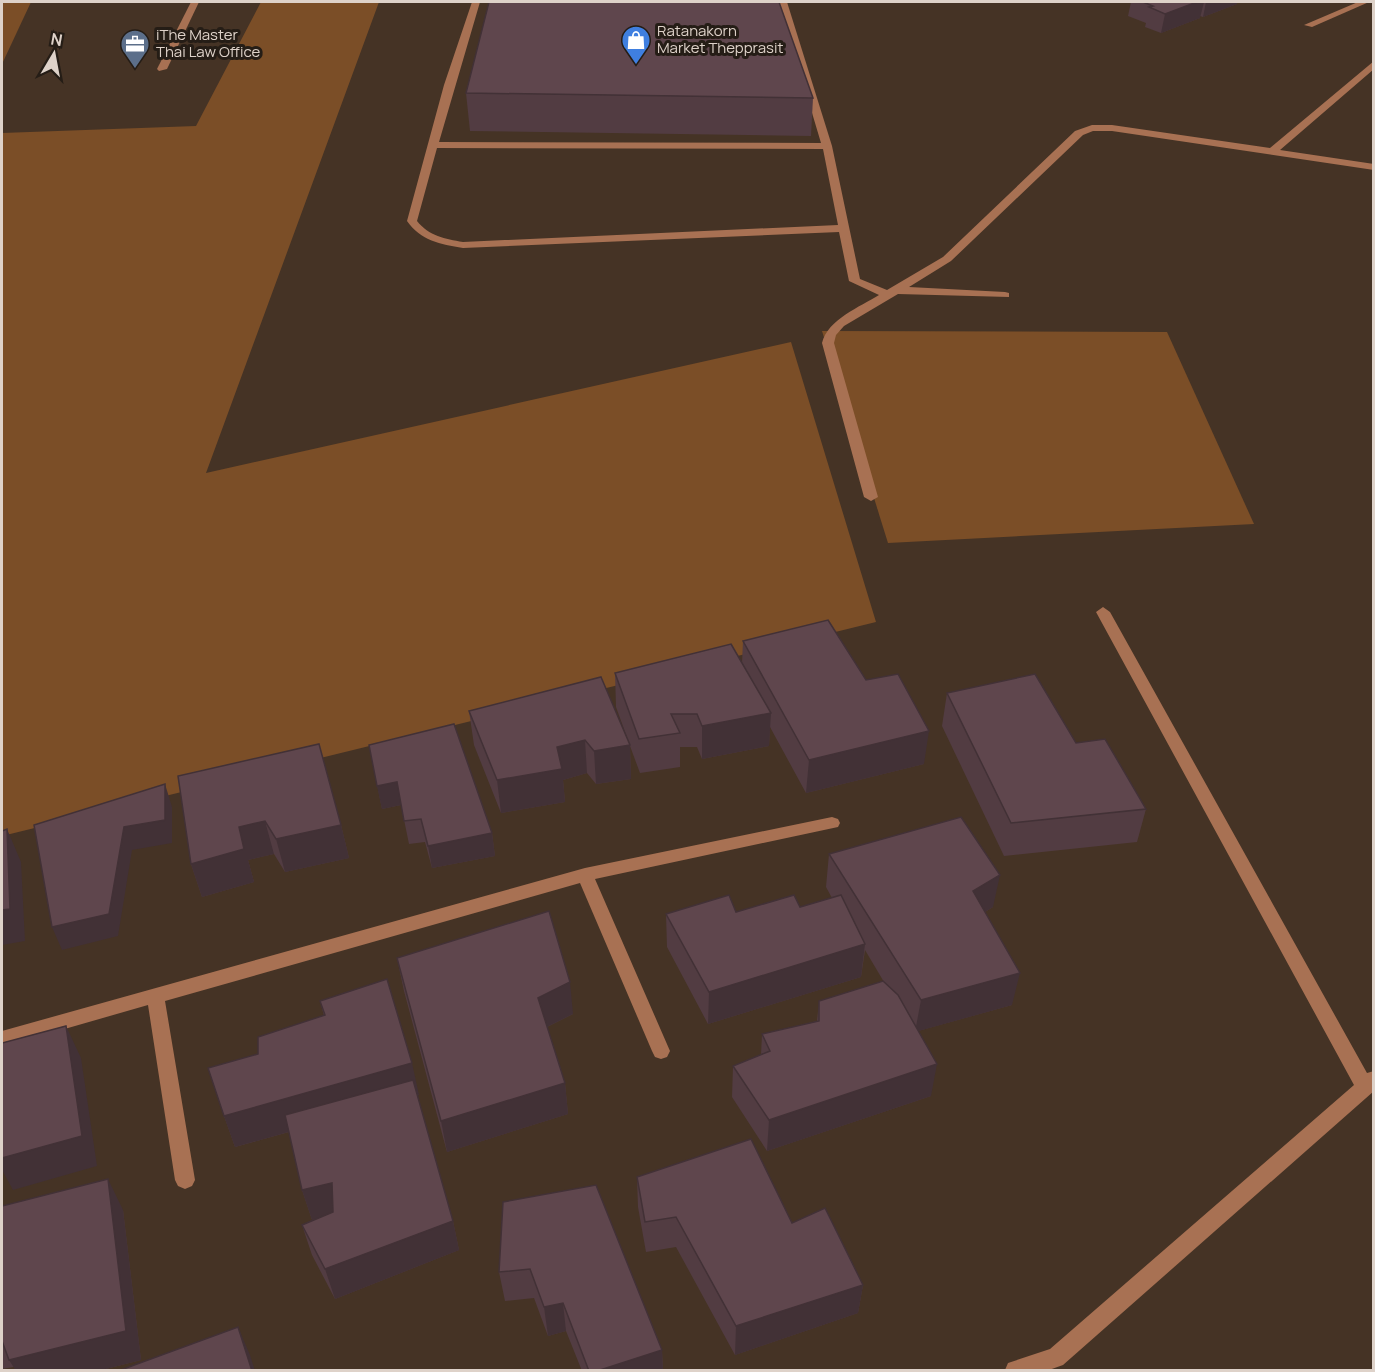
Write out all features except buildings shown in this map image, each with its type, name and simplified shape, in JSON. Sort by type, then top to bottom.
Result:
[{"type":"street","points":[[162,69],[195,2]]},
{"type":"street","points":[[476,2],[412,221],[419,233],[436,240],[463,245],[845,228]]},
{"type":"street","points":[[783,2],[827,146],[855,281],[893,293],[1005,295]]},
{"type":"street","points":[[1309,25],[1365,2]]},
{"type":"street","points":[[1272,152],[1374,64]]},
{"type":"street","points":[[871,497],[828,343],[830,334],[840,324],[947,259],[1079,133],[1092,128],[1112,129],[1374,167]]},
{"type":"street","points":[[433,145],[827,146]]},
{"type":"street","points":[[1015,1371],[1056,1358],[1369,1083],[1103,612]]},
{"type":"street","points":[[2,1039],[585,874],[832,823]]},
{"type":"street","points":[[585,874],[661,1051]]},
{"type":"street","points":[[155,995],[185,1180]]},
{"type":"shaded area","points":[[2,2],[31,2],[2,64]]},
{"type":"shaded area","points":[[261,2],[379,2],[206,473],[791,342],[876,622],[2,836],[2,133],[196,126]]},
{"type":"shaded area","points":[[822,331],[1167,332],[1254,524],[888,543]]},
{"type":"place","name":"Ratanakorn Market Thepprasit","points":[[636,66]]},
{"type":"place","name":"iThe Master Thai Law Office","points":[[135,70]]}]
